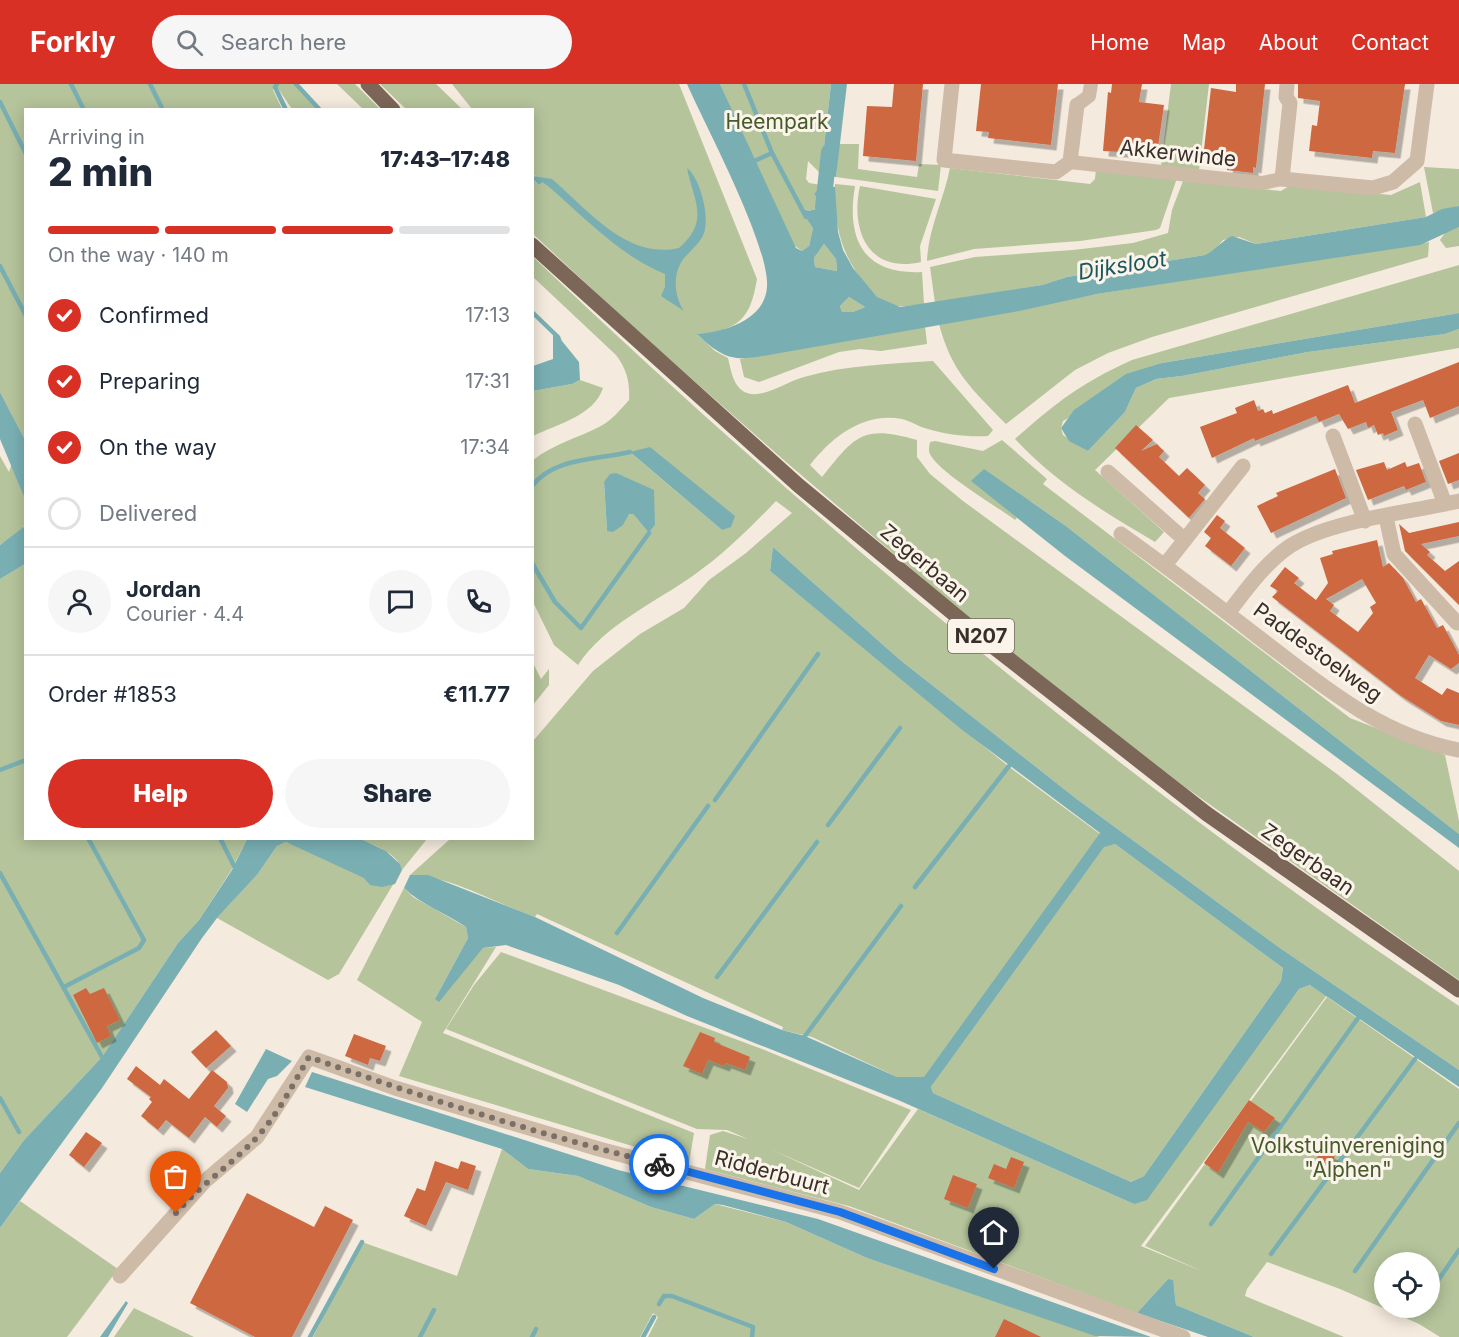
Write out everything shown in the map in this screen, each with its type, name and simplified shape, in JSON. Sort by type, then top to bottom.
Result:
[{"type":"main road","points":[[368,84],[391,108]]},
{"type":"main road","name":"Zegerbaan","points":[[534,247],[798,485],[995,648],[1207,814],[1459,990]]},
{"type":"street","name":"Akkerwinde","points":[[952,84],[944,160],[1056,172],[1070,162],[1262,183],[1282,179]]},
{"type":"street","points":[[1070,162],[1077,105],[1089,96],[1091,84]]},
{"type":"street","points":[[1287,84],[1286,97],[1290,103],[1282,179],[1373,188],[1394,182],[1418,161],[1427,84]]},
{"type":"street","points":[[1228,614],[1268,564],[1292,545],[1325,531],[1452,503],[1414,424]]},
{"type":"street","points":[[1334,436],[1365,521]]},
{"type":"street","points":[[1165,565],[1243,466]]},
{"type":"street","points":[[1108,472],[1185,540]]},
{"type":"street","points":[[1386,517],[1394,554],[1457,623]]},
{"type":"street","name":"Paddestoelweg","points":[[1121,534],[1340,699],[1384,724],[1427,742],[1459,750]]},
{"type":"street","name":"Ridderbuurt","points":[[120,1276],[199,1187],[257,1137],[281,1105],[309,1057],[395,1088],[599,1149],[840,1212],[1184,1337]]},
{"type":"green space","points":[[0,84],[276,84],[273,90],[282,108],[24,108],[24,438],[0,392]]},
{"type":"green space","points":[[278,84],[294,84],[317,108],[291,108],[277,87]]},
{"type":"green space","points":[[337,84],[355,84],[379,108],[362,108]]},
{"type":"green space","points":[[380,84],[436,84],[461,108],[405,108]]},
{"type":"green space","points":[[452,84],[679,84],[757,279],[750,305],[740,320],[723,330],[698,335],[715,351],[728,358],[733,378],[742,391],[760,394],[804,377],[836,370],[933,361],[993,430],[988,436],[943,433],[902,419],[874,419],[838,436],[810,465],[822,477],[852,443],[871,434],[884,433],[917,440],[917,457],[930,474],[963,501],[1337,774],[1459,871],[1459,980],[1185,787],[982,629],[786,462],[635,329],[534,235],[534,180],[539,185],[540,181],[534,175],[534,108],[471,108]]},
{"type":"green space","name":"Heempark","points":[[720,84],[831,84],[821,174],[808,161],[806,179],[809,183],[821,185],[814,194],[821,203],[816,209],[809,211],[803,208],[813,228],[809,246],[802,251],[791,243]]},
{"type":"green space","points":[[1171,84],[1209,84],[1199,170],[1161,166]]},
{"type":"green space","points":[[839,144],[859,144],[858,169],[917,177],[919,164],[941,165],[938,191],[836,177]]},
{"type":"green space","points":[[1424,167],[1459,169],[1459,206],[1433,213]]},
{"type":"green space","points":[[950,168],[1090,184],[1095,179],[1096,169],[1177,178],[1160,228],[1156,230],[1080,241],[974,249],[927,261],[930,237]]},
{"type":"green space","points":[[1183,181],[1281,191],[1289,186],[1391,195],[1420,182],[1426,217],[1256,244],[1239,237],[1223,240],[1214,251],[1205,255],[1067,277],[1042,285],[935,303],[930,267],[975,257],[1133,243],[1168,233],[1172,210]]},
{"type":"green space","points":[[835,184],[855,186],[853,222],[863,250],[872,260],[885,267],[922,272],[924,304],[899,306],[887,304],[874,294],[857,273],[840,238]]},
{"type":"green space","points":[[860,186],[936,199],[920,246],[921,262],[903,264],[888,261],[876,255],[867,245],[861,233],[858,218]]},
{"type":"green space","points":[[1459,227],[1459,246],[1446,248],[1440,240],[1447,230]]},
{"type":"green space","points":[[1429,242],[1428,257],[1152,337],[1108,353],[1075,370],[1006,424],[973,390],[957,368],[944,341],[939,324],[1097,294]]},
{"type":"green space","points":[[824,244],[836,259],[837,271],[815,267],[814,258]]},
{"type":"green space","points":[[534,258],[752,458],[980,651],[1215,835],[1336,922],[1459,1006],[1459,1070],[1280,948],[1078,800],[899,659],[773,547],[770,571],[1008,766],[1100,834],[924,1078],[897,1077],[812,1037],[782,1030],[783,1027],[537,914],[535,917],[441,880],[410,875],[449,840],[534,840],[534,740],[593,671],[640,634],[684,608],[709,580],[746,553],[792,513],[776,501],[716,558],[616,626],[589,651],[578,665],[554,645],[534,604],[534,459],[609,421],[629,400],[627,376],[616,355],[534,278]],"holes":[[[631,453],[709,496],[734,516],[722,530]],[[604,482],[655,525],[649,533],[633,514],[629,514],[607,531]]]},
{"type":"green space","points":[[1459,265],[1459,313],[1162,363],[1063,421],[1061,428],[1063,435],[1088,451],[1125,412],[1136,388],[1156,379],[1308,352],[1445,334],[1459,329],[1459,348],[1169,398],[1095,470],[1164,532],[1155,542],[1099,508],[1064,483],[1015,439],[1070,394],[1132,360]]},
{"type":"green space","points":[[849,297],[865,307],[853,312],[842,312],[840,306]]},
{"type":"green space","points":[[925,326],[927,344],[881,351],[860,349],[839,352],[759,382],[744,377],[740,359]]},
{"type":"green space","points":[[580,380],[603,388],[592,406],[574,418],[534,436],[534,391],[572,384]]},
{"type":"green space","points":[[1002,440],[1047,479],[1043,484],[1350,718],[1445,755],[1459,821],[1459,834],[1066,526],[1030,501],[1015,520],[946,472],[937,464],[929,451],[930,442],[935,441],[983,451]]},
{"type":"green space","points":[[0,456],[9,472],[12,463],[23,493],[24,527],[0,545]]},
{"type":"green space","points":[[24,565],[24,840],[246,840],[232,869],[199,920],[178,943],[102,1057],[24,1140],[0,1173],[0,579]]},
{"type":"green space","points":[[534,665],[541,679],[549,669],[549,685],[534,704]]},
{"type":"green space","points":[[363,840],[426,840],[402,870],[396,859],[379,847]]},
{"type":"green space","points":[[286,842],[394,883],[339,974],[328,980],[217,918],[257,875],[277,846]]},
{"type":"green space","points":[[1115,844],[1283,968],[1281,981],[1144,1176],[1131,1182],[933,1093],[931,1087],[1104,846]]},
{"type":"green space","points":[[404,888],[413,897],[466,927],[468,938],[435,999],[483,948],[496,947],[443,1033],[694,1133],[689,1163],[399,1076],[422,1022],[357,980]]},
{"type":"green space","name":"Volkstuinvereniging \"Alphen\"","points":[[501,952],[762,1049],[911,1110],[859,1188],[770,1149],[859,1190],[918,1109],[1134,1204],[1299,989],[1310,985],[1327,995],[1141,1246],[1204,1272],[1145,1246],[1327,997],[1459,1089],[1459,1337],[1440,1337],[1405,1318],[1440,1318],[1440,1252],[1374,1252],[1374,1304],[1267,1262],[1247,1289],[1245,1296],[1344,1337],[1254,1337],[1176,1305],[1174,1288],[1168,1279],[1137,1313],[849,1206],[705,1169],[710,1135],[723,1131],[748,1139],[727,1130],[697,1129],[446,1029],[474,985]]},
{"type":"green space","points":[[502,1149],[528,1169],[578,1176],[651,1207],[694,1219],[715,1204],[786,1222],[867,1258],[1100,1337],[648,1337],[658,1317],[653,1313],[640,1337],[313,1337],[362,1242],[457,1276]]},
{"type":"green space","points":[[20,1201],[118,1269],[67,1337],[0,1337],[0,1228]]},
{"type":"green space","points":[[134,1308],[194,1337],[114,1337]]},
{"type":"water","points":[[687,84],[720,84],[796,248],[802,251],[809,246],[813,228],[799,207],[809,211],[816,209],[820,202],[814,194],[821,185],[835,187],[838,232],[843,250],[853,268],[877,297],[900,307],[1042,285],[1067,277],[1205,255],[1232,236],[1256,244],[1426,217],[1442,209],[1459,206],[1459,227],[1420,245],[1097,294],[1019,311],[766,355],[735,358],[718,351],[697,334],[730,327],[751,316],[765,298],[767,287],[765,268],[748,216]],"holes":[[[824,244],[836,259],[837,271],[815,267],[814,258]],[[849,297],[865,307],[853,312],[842,312],[840,306]]]},
{"type":"water","points":[[831,84],[847,84],[836,177],[821,174]]},
{"type":"water","points":[[687,168],[700,188],[705,208],[706,226],[701,239],[679,267],[676,290],[684,311],[661,296],[665,287],[665,274],[618,246],[548,186],[542,182],[539,185],[534,180],[534,176],[552,179],[594,218],[625,240],[642,247],[660,250],[679,248],[689,238],[697,219],[696,200]]},
{"type":"water","points":[[1459,313],[1459,329],[1445,334],[1308,352],[1156,379],[1136,388],[1125,412],[1088,451],[1069,441],[1061,428],[1074,410],[1126,374],[1162,363]]},
{"type":"water","points":[[553,330],[579,362],[580,380],[572,384],[534,391],[534,366],[553,359]]},
{"type":"water","points":[[0,392],[24,438],[24,497],[0,439]]},
{"type":"water","points":[[650,447],[735,516],[731,527],[722,530],[630,452]]},
{"type":"water","points":[[984,469],[1066,526],[1459,834],[1459,848],[1065,556],[971,481]]},
{"type":"water","points":[[616,473],[654,490],[655,525],[649,533],[633,514],[629,514],[623,525],[613,532],[607,531],[604,482],[610,474]]},
{"type":"water","points":[[24,527],[24,565],[0,579],[0,545]]},
{"type":"water","points":[[773,547],[899,659],[1078,800],[1280,948],[1459,1070],[1459,1087],[1310,985],[1299,989],[1147,1200],[1134,1204],[898,1100],[687,1016],[619,985],[506,945],[483,948],[439,1002],[435,999],[468,938],[466,927],[418,899],[404,888],[410,875],[428,875],[535,917],[703,998],[782,1030],[805,1036],[897,1077],[924,1077],[1100,833],[961,729],[770,571]],"holes":[[[1115,844],[1283,968],[1281,981],[1144,1176],[1131,1182],[933,1093],[931,1087],[1104,847]]]},
{"type":"water","points":[[247,840],[363,840],[386,851],[400,864],[402,870],[395,884],[382,887],[370,885],[364,878],[286,842],[277,846],[257,875],[217,918],[202,938],[102,1088],[0,1228],[0,1173],[24,1140],[102,1057],[178,943],[199,920],[232,870]]},
{"type":"water","points":[[266,1049],[292,1061],[277,1076],[268,1079],[247,1112],[235,1104]]},
{"type":"water","points":[[312,1072],[618,1170],[818,1219],[1151,1337],[1095,1336],[867,1258],[786,1222],[723,1205],[715,1204],[694,1219],[651,1207],[578,1176],[528,1169],[502,1149],[305,1087]]},
{"type":"water","points":[[1168,1279],[1173,1280],[1176,1305],[1254,1337],[1208,1337],[1137,1313]]},
{"type":"water","points":[[126,1301],[128,1303],[108,1337],[100,1337]]},
{"type":"building","points":[[894,84],[923,84],[916,161],[863,156],[867,106],[892,107]]},
{"type":"building","points":[[981,84],[1058,84],[1051,145],[988,138],[989,132],[976,131]]},
{"type":"building","points":[[1112,84],[1142,84],[1139,102],[1164,105],[1157,154],[1103,151],[1108,92],[1111,93]]},
{"type":"building","points":[[1236,84],[1265,84],[1256,168],[1253,167],[1253,173],[1227,170],[1228,160],[1203,158],[1211,88],[1236,92]]},
{"type":"building","points":[[1298,84],[1405,84],[1395,153],[1373,151],[1372,158],[1309,151],[1312,125],[1317,126],[1320,101],[1298,98]]},
{"type":"building","points":[[1459,362],[1459,406],[1430,418],[1423,400],[1391,412],[1398,430],[1384,436],[1383,433],[1378,435],[1374,425],[1368,428],[1366,422],[1348,429],[1339,414],[1319,422],[1316,416],[1255,441],[1254,438],[1212,458],[1200,427],[1237,413],[1235,408],[1254,400],[1258,411],[1263,409],[1265,413],[1272,410],[1273,414],[1348,385],[1355,403]]},
{"type":"building","points":[[1136,425],[1153,440],[1141,451],[1157,444],[1164,451],[1159,457],[1179,476],[1187,468],[1205,485],[1198,493],[1205,499],[1189,518],[1115,448]]},
{"type":"building","points":[[1459,453],[1459,480],[1448,484],[1439,461]]},
{"type":"building","points":[[1384,462],[1387,470],[1405,462],[1407,467],[1419,463],[1426,482],[1406,490],[1404,486],[1368,500],[1356,470]]},
{"type":"building","points":[[1335,469],[1346,498],[1271,533],[1257,506],[1278,496],[1276,493]]},
{"type":"building","points":[[1217,515],[1225,521],[1220,528],[1245,548],[1231,566],[1205,546],[1211,538],[1204,532]]},
{"type":"building","points":[[1459,522],[1459,536],[1421,544],[1430,552],[1427,555],[1445,571],[1459,561],[1459,605],[1405,551],[1399,524],[1409,533]]},
{"type":"building","points":[[1377,540],[1383,567],[1389,563],[1403,578],[1416,602],[1421,599],[1437,628],[1443,625],[1459,655],[1459,663],[1451,669],[1429,655],[1415,678],[1442,695],[1447,688],[1459,693],[1459,725],[1441,721],[1401,696],[1272,597],[1278,591],[1270,586],[1285,567],[1299,578],[1294,583],[1316,600],[1328,583],[1320,558],[1333,554],[1332,551]],"holes":[[[1362,579],[1376,603],[1370,607],[1373,613],[1358,632],[1330,611],[1334,605],[1326,599]]]},
{"type":"building","points":[[86,988],[90,994],[104,988],[120,1020],[107,1026],[111,1036],[97,1043],[73,995]]},
{"type":"building","points":[[216,1030],[231,1046],[206,1068],[191,1052]]},
{"type":"building","points":[[700,1032],[715,1038],[714,1042],[750,1057],[745,1070],[726,1063],[724,1066],[708,1060],[702,1074],[683,1066]]},
{"type":"building","points":[[354,1034],[386,1046],[380,1061],[370,1058],[368,1065],[345,1056]]},
{"type":"building","points":[[136,1066],[160,1085],[164,1079],[189,1099],[212,1070],[227,1082],[228,1088],[214,1106],[226,1116],[217,1127],[205,1117],[189,1138],[166,1120],[158,1130],[141,1116],[152,1102],[149,1099],[151,1097],[127,1079]]},
{"type":"building","points":[[1249,1100],[1275,1118],[1264,1132],[1248,1122],[1218,1173],[1204,1163]]},
{"type":"building","points":[[86,1132],[102,1143],[84,1167],[69,1155]]},
{"type":"building","points":[[1323,1149],[1335,1157],[1328,1167],[1316,1159]]},
{"type":"building","points":[[1011,1157],[1024,1162],[1014,1188],[988,1178],[994,1164],[1006,1169]]},
{"type":"building","points":[[435,1161],[458,1169],[461,1161],[476,1166],[468,1190],[446,1182],[426,1226],[404,1216],[417,1188],[425,1191]]},
{"type":"building","points":[[953,1175],[977,1184],[968,1208],[944,1199]]},
{"type":"building","points":[[247,1193],[314,1227],[325,1206],[353,1220],[292,1337],[255,1337],[190,1303]]},
{"type":"building","points":[[1004,1319],[1041,1337],[995,1337]]},
{"type":"waterway","points":[[71,84],[83,108]]},
{"type":"waterway","points":[[150,84],[162,108]]},
{"type":"waterway","points":[[277,84],[275,87],[285,108]]},
{"type":"waterway","points":[[296,84],[318,108]]},
{"type":"waterway","points":[[744,84],[772,153],[806,217]]},
{"type":"waterway","points":[[0,102],[24,150]]},
{"type":"waterway","points":[[823,207],[829,152]]},
{"type":"waterway","points":[[752,162],[772,153]]},
{"type":"waterway","points":[[0,266],[24,312]]},
{"type":"waterway","points":[[534,314],[558,337],[560,343]]},
{"type":"waterway","points":[[534,484],[552,470],[564,465],[630,452]]},
{"type":"waterway","points":[[534,566],[555,602],[581,628],[649,533]]},
{"type":"waterway","points":[[715,800],[818,654]]},
{"type":"waterway","points":[[828,825],[900,728]]},
{"type":"waterway","points":[[0,770],[24,761]]},
{"type":"waterway","points":[[915,887],[1009,766]]},
{"type":"waterway","points":[[617,933],[708,806]]},
{"type":"waterway","points":[[64,987],[139,948],[144,940],[89,840]]},
{"type":"waterway","points":[[221,840],[234,866]]},
{"type":"waterway","points":[[717,977],[817,842]]},
{"type":"waterway","points":[[0,873],[102,1057]]},
{"type":"waterway","points":[[805,1036],[901,906]]},
{"type":"waterway","points":[[1211,1224],[1358,1018]]},
{"type":"waterway","points":[[1271,1254],[1415,1059]]},
{"type":"waterway","points":[[0,1098],[19,1132]]},
{"type":"waterway","points":[[1355,1271],[1459,1123]]},
{"type":"waterway","points":[[310,1337],[362,1242]]},
{"type":"waterway","points":[[1440,1278],[1459,1250]]},
{"type":"waterway","points":[[659,1304],[664,1296],[672,1296],[753,1327],[752,1337]]},
{"type":"waterway","points":[[420,1337],[434,1310]]},
{"type":"waterway","points":[[643,1337],[654,1317]]},
{"type":"waterway","points":[[532,1337],[536,1329]]},
{"type":"way so far","points":[[176,1213],[205,1181],[257,1137],[270,1122],[309,1057],[395,1088],[599,1149],[659,1164]]},
{"type":"route","points":[[659,1164],[840,1212],[994,1269]]},
{"type":"water label","name":"Dijksloot","points":[[1122,265]]}]
